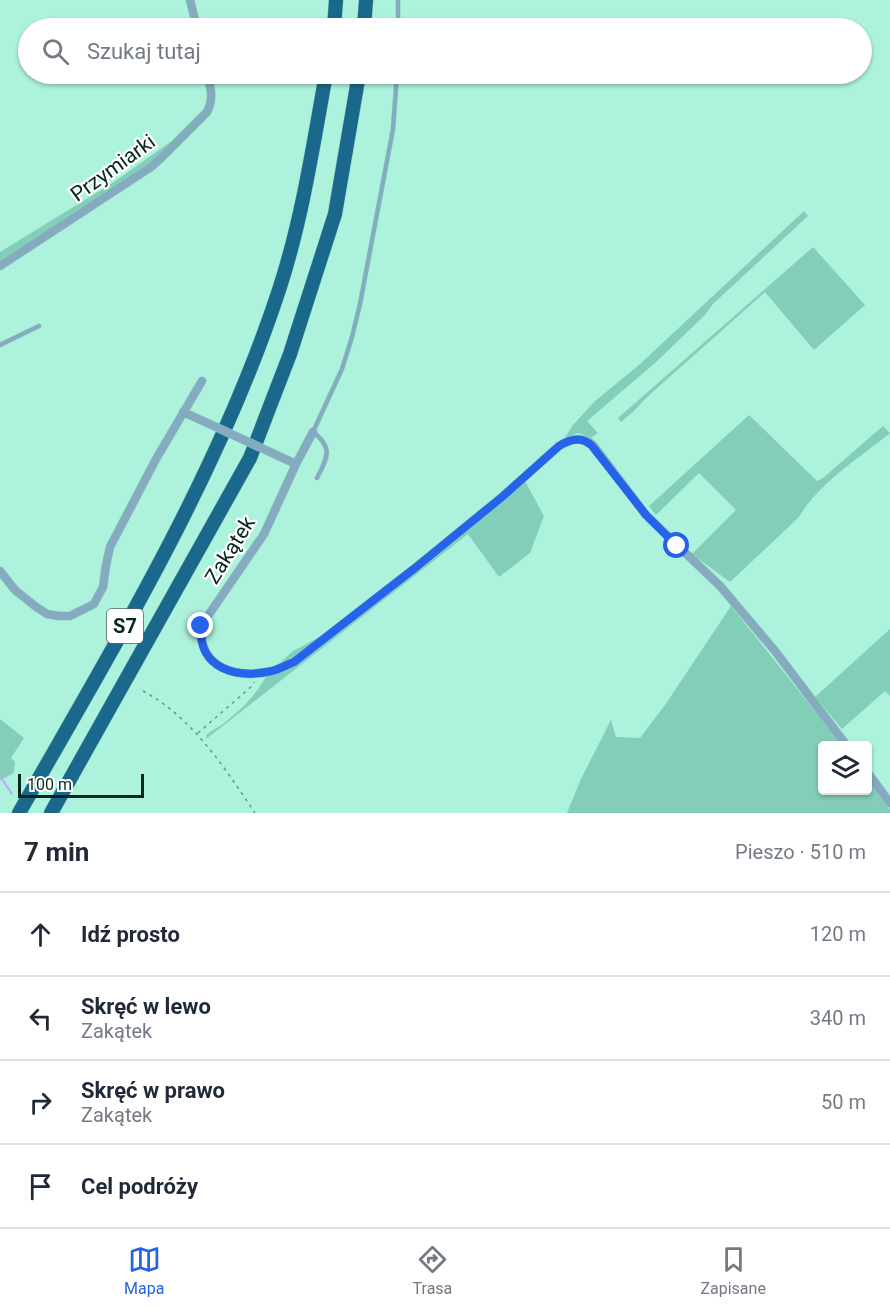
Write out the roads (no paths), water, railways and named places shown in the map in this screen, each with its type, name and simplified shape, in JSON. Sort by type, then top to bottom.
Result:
[{"type":"highway","points":[[335,18],[336,0]]},
{"type":"highway","points":[[365,18],[366,0]]},
{"type":"highway","name":"S7","points":[[19,813],[160,563],[217,447],[249,372],[279,290],[301,214],[324,84]]},
{"type":"highway","name":"S7","points":[[51,813],[250,458],[290,354],[335,214],[357,84]]},
{"type":"street","points":[[190,0],[194,18]]},
{"type":"street","name":"Przymiarki","points":[[0,266],[151,167],[207,112],[212,99],[210,84]]},
{"type":"street","points":[[0,571],[15,590],[47,614],[70,616],[94,604],[103,586],[110,547],[156,459],[202,381]]},
{"type":"street","points":[[183,412],[296,464]]},
{"type":"street","name":"Zakątek","points":[[313,432],[264,534],[201,626],[200,637],[204,652],[216,664],[230,671],[258,673],[274,670],[294,662],[415,568],[502,497],[559,446],[578,439],[588,441],[646,515],[722,587],[775,651],[843,741]]},
{"type":"street","points":[[872,780],[890,803]]},
{"type":"lane","points":[[398,0],[398,18]]},
{"type":"lane","name":"Zakątek","points":[[313,432],[342,369],[360,304],[393,129],[396,84]]},
{"type":"lane","points":[[0,345],[39,326]]},
{"type":"lane","points":[[313,432],[322,439],[327,448],[324,463],[317,478]]},
{"type":"waterway","points":[[0,776],[12,794]]}]
